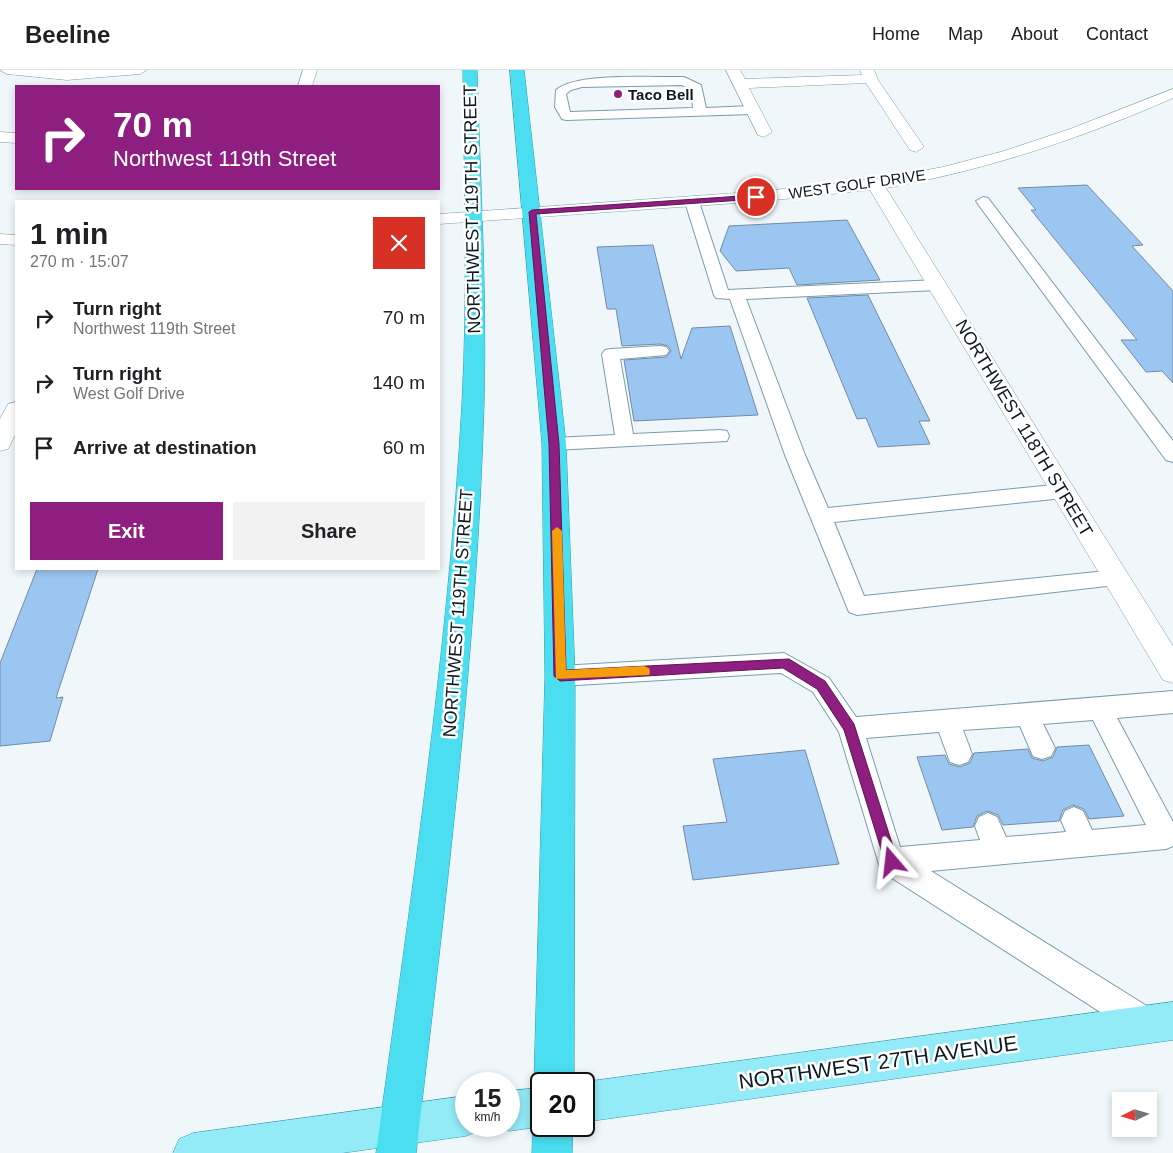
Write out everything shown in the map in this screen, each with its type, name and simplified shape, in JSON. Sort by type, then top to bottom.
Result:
[{"type":"highway","name":"NORTHWEST 119TH STREET","points":[[397,1138],[447,751],[473,401],[473,217],[470,70]]},
{"type":"highway","points":[[517,70],[554,444],[560,676],[554,1072]]},
{"type":"highway","points":[[552,1153],[553,1137]]},
{"type":"main road","name":"NORTHWEST 27TH AVENUE","points":[[595,1100],[1160,1023]]},
{"type":"main road","points":[[193,1153],[397,1138],[455,1120]]},
{"type":"street","points":[[7,70],[67,76],[140,70]]},
{"type":"street","points":[[305,85],[310,70]]},
{"type":"street","points":[[764,132],[736,77],[869,75],[916,147]]},
{"type":"street","name":"WEST GOLF DRIVE","points":[[440,219],[692,202],[876,184],[966,166],[1062,139],[1173,94]]},
{"type":"street","points":[[0,137],[15,138]]},
{"type":"street","name":"NORTHWEST 118TH STREET","points":[[876,184],[1173,671]]},
{"type":"street","points":[[0,239],[15,240]]},
{"type":"street","points":[[0,443],[15,411]]},
{"type":"lane","points":[[700,112],[699,92],[690,83],[673,80],[582,84],[566,87],[560,93],[562,107],[566,116],[700,112],[752,110]]},
{"type":"lane","points":[[983,200],[1173,455]]},
{"type":"lane","points":[[692,202],[722,295],[937,285]]},
{"type":"lane","points":[[736,294],[795,455],[857,606],[1116,578]]},
{"type":"lane","points":[[625,440],[611,354],[660,351]]},
{"type":"lane","points":[[554,444],[720,436]]},
{"type":"lane","points":[[821,516],[1063,491]]},
{"type":"lane","points":[[560,676],[784,663],[821,685],[850,728],[892,862],[1160,1023]]},
{"type":"lane","points":[[850,728],[1173,702]]},
{"type":"lane","points":[[892,862],[998,852],[1079,831],[1166,836],[1100,709]]},
{"type":"lane","points":[[1027,715],[1042,748]]},
{"type":"lane","points":[[947,720],[959,754]]},
{"type":"lane","points":[[988,826],[998,852]]},
{"type":"building","points":[[1087,185],[1143,245],[1132,246],[1173,291],[1173,383],[1162,371],[1146,372],[1121,340],[1137,340],[1031,210],[1036,210],[1018,188]]},
{"type":"building","points":[[847,220],[880,280],[797,285],[789,268],[736,271],[720,251],[729,226]]},
{"type":"building","points":[[653,245],[681,359],[692,328],[730,326],[758,415],[634,421],[624,360],[666,357],[671,351],[668,346],[660,344],[622,346],[616,309],[607,309],[597,247]]},
{"type":"building","points":[[868,295],[930,421],[919,421],[930,444],[878,447],[866,418],[857,419],[807,298]]},
{"type":"building","points":[[37,570],[98,570],[56,698],[63,697],[50,741],[0,746],[0,663]]},
{"type":"building","points":[[1089,745],[1124,816],[1089,819],[1084,809],[1073,805],[1063,810],[1059,821],[1003,825],[998,815],[987,811],[977,816],[973,827],[942,830],[917,757],[945,755],[949,764],[960,767],[970,763],[974,753],[1028,749],[1032,758],[1043,761],[1053,757],[1057,747]]},
{"type":"building","points":[[805,750],[839,864],[693,880],[683,826],[727,822],[713,759]]},
{"type":"slow traffic","points":[[557,531],[560,676],[644,672]]},
{"type":"place","name":"Taco Bell","points":[[618,94]]},
{"type":"route","points":[[756,197],[532,212],[554,444],[560,676],[784,663],[821,685],[850,728],[892,862]]}]
